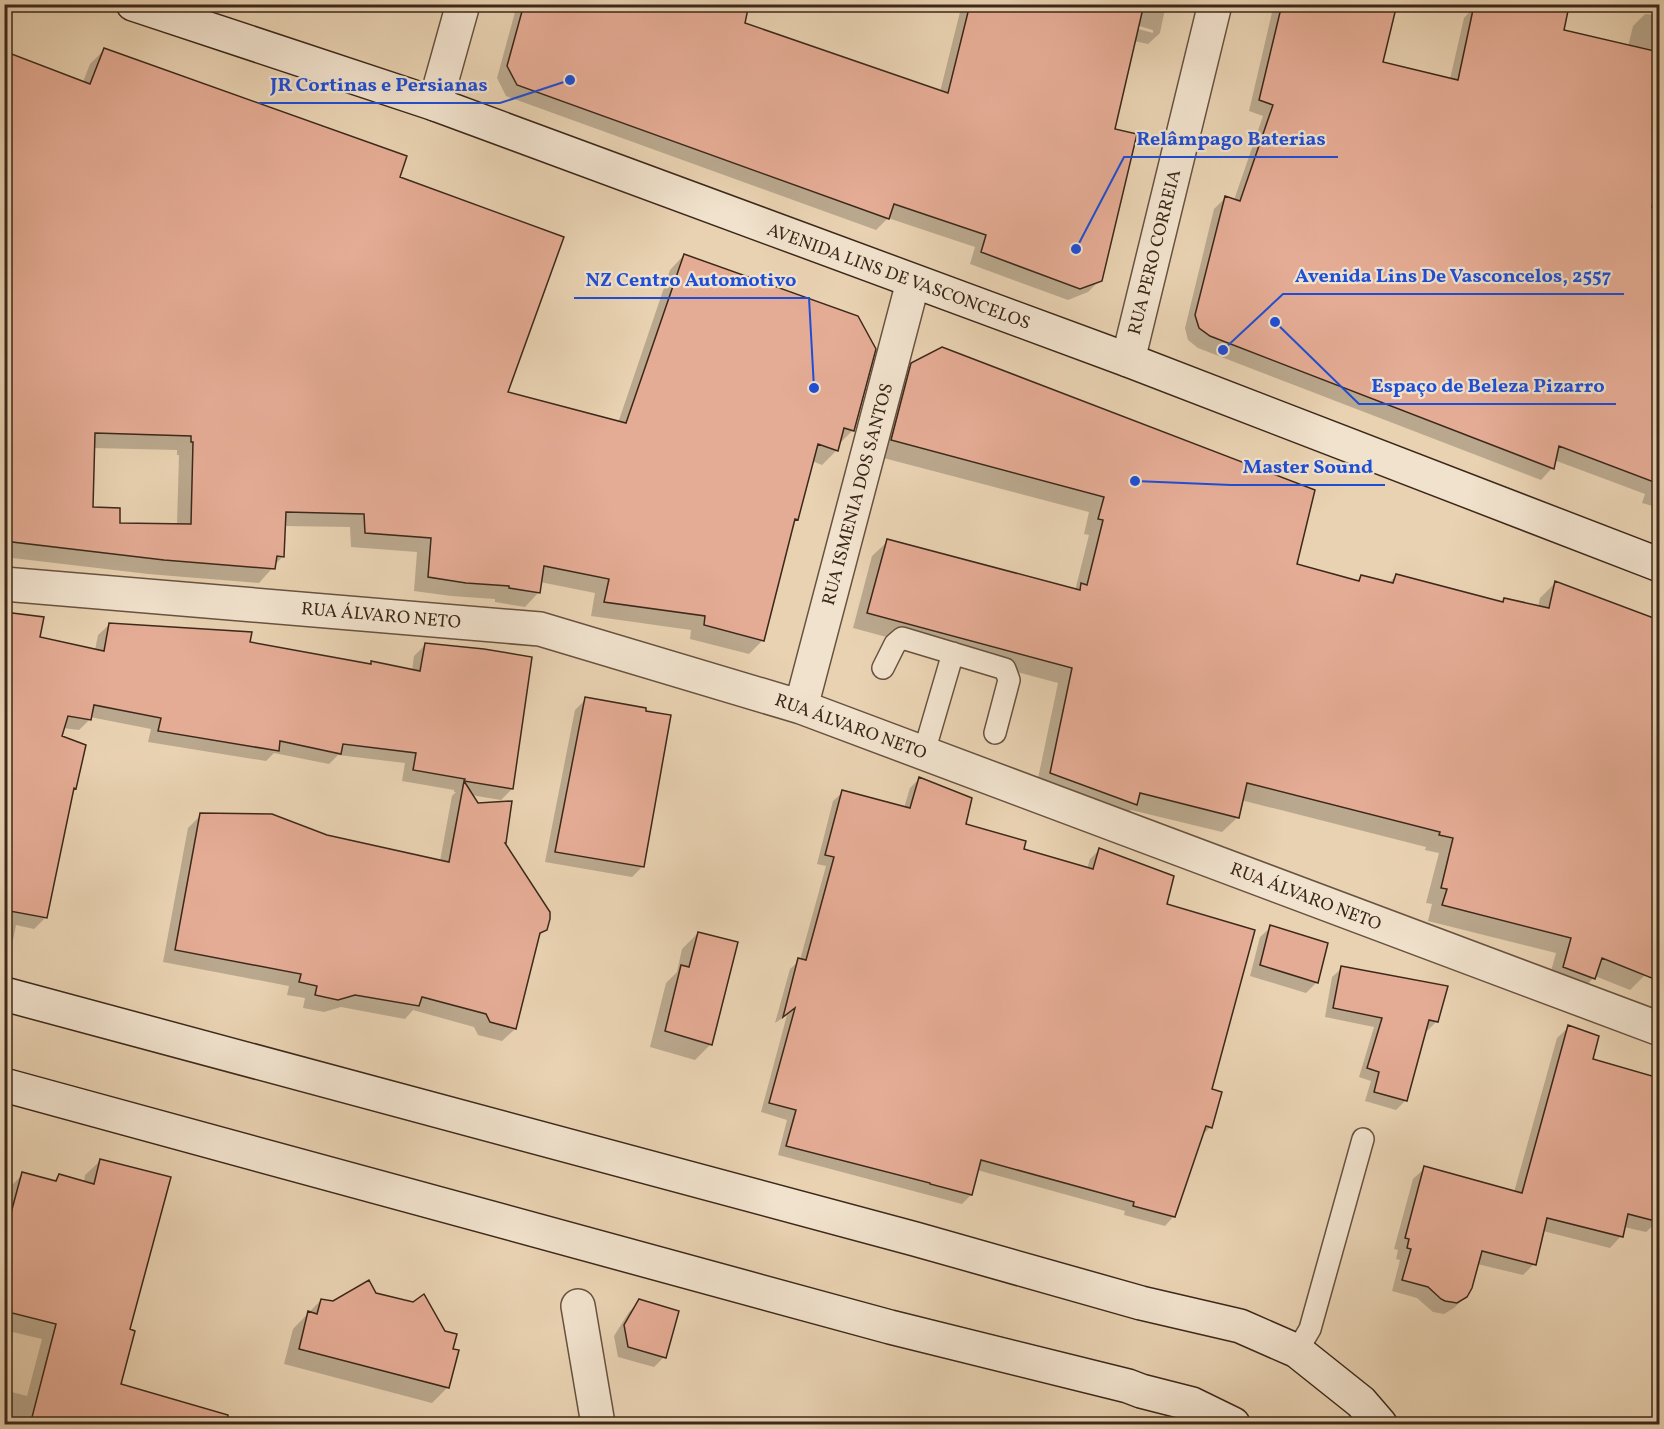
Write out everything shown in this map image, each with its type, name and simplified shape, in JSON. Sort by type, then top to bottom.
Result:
[{"type":"street","name":"AVENIDA LINS DE VASCONCELOS","points":[[133,4],[435,105],[1128,360],[1659,565]]},
{"type":"street","points":[[435,105],[463,4]]},
{"type":"street","name":"RUA PERO CORREIA","points":[[1128,360],[1215,4]]},
{"type":"street","name":"RUA ISMENIA DOS SANTOS","points":[[801,707],[914,282]]},
{"type":"street","name":"RUA ÁLVARO NETO","points":[[4,584],[540,629],[801,707],[1659,1029]]},
{"type":"street","points":[[4,994],[915,1239],[1141,1303],[1240,1326],[1297,1352],[1361,1402],[1380,1425]]},
{"type":"street","points":[[4,1085],[890,1327],[1128,1386],[1192,1404],[1233,1425]]},
{"type":"street","points":[[578,1306],[598,1425]]},
{"type":"lane","points":[[883,668],[895,644],[902,638],[1005,669],[1009,680],[995,733]]},
{"type":"lane","points":[[924,752],[953,653]]},
{"type":"lane","points":[[1297,1352],[1310,1329],[1363,1139]]},
{"type":"building","points":[[524,4],[749,4],[745,23],[948,93],[970,4],[1144,4],[1115,129],[1137,134],[1102,281],[1080,289],[981,252],[986,235],[894,204],[889,219],[517,85],[507,66]]},
{"type":"building","points":[[1282,4],[1397,4],[1383,62],[1458,80],[1474,5],[1568,11],[1564,30],[1659,52],[1659,175],[1652,207],[1659,210],[1659,484],[1559,446],[1554,469],[1210,336],[1199,328],[1195,315],[1225,196],[1240,201],[1273,105],[1259,100]]},
{"type":"building","points":[[104,48],[407,156],[400,177],[564,237],[508,392],[626,423],[684,254],[858,316],[876,349],[854,431],[844,428],[838,451],[818,444],[798,520],[795,519],[764,641],[704,625],[705,616],[604,602],[609,579],[544,566],[540,593],[509,588],[509,586],[428,577],[431,538],[365,533],[364,514],[286,512],[284,557],[277,556],[275,569],[164,560],[4,541],[7,374],[4,374],[4,51],[90,84]],"holes":[[[95,433],[191,436],[191,442],[193,442],[191,524],[120,523],[120,508],[93,507]]]},
{"type":"building","points":[[942,347],[1315,490],[1297,564],[1359,581],[1361,575],[1393,583],[1396,574],[1503,602],[1504,598],[1549,608],[1555,581],[1659,620],[1659,981],[1602,958],[1595,979],[1563,967],[1571,938],[1442,905],[1447,889],[1441,888],[1453,838],[1439,835],[1440,832],[1247,783],[1239,818],[1140,793],[1137,805],[1050,773],[1072,668],[867,613],[887,539],[1080,590],[1081,583],[1087,585],[1103,520],[1098,519],[1104,497],[891,440],[911,363]]},
{"type":"building","points":[[4,612],[44,617],[40,637],[104,651],[109,623],[252,632],[250,642],[420,671],[425,643],[532,657],[513,789],[413,770],[416,753],[343,744],[341,754],[280,741],[279,751],[158,731],[161,718],[94,705],[91,720],[68,716],[62,736],[86,745],[76,789],[74,788],[47,918],[4,910]]},
{"type":"building","points":[[585,697],[671,715],[644,867],[555,852]]},
{"type":"building","points":[[919,777],[972,798],[966,824],[1026,841],[1024,849],[1093,869],[1099,848],[1174,876],[1167,904],[1255,930],[1212,1089],[1222,1092],[1212,1128],[1206,1126],[1175,1217],[1133,1206],[1134,1202],[981,1160],[972,1195],[786,1146],[796,1110],[769,1103],[795,1008],[783,1017],[798,958],[806,960],[834,857],[825,855],[842,790],[910,808]]},
{"type":"building","points":[[464,781],[478,803],[512,801],[505,843],[550,912],[547,930],[540,933],[516,1029],[490,1022],[486,1014],[422,997],[419,1006],[355,995],[338,1000],[315,995],[317,986],[299,982],[301,974],[175,950],[200,813],[272,814],[327,835],[449,862]]},
{"type":"building","points":[[1270,925],[1328,943],[1318,983],[1260,965]]},
{"type":"building","points":[[698,932],[738,942],[712,1045],[665,1031],[681,965],[689,967]]},
{"type":"building","points":[[1341,966],[1448,986],[1438,1022],[1429,1020],[1407,1101],[1374,1092],[1379,1072],[1367,1068],[1382,1018],[1333,1008]]},
{"type":"building","points":[[1568,1025],[1599,1036],[1593,1059],[1659,1078],[1659,1222],[1628,1214],[1623,1237],[1547,1218],[1536,1265],[1482,1251],[1472,1288],[1467,1297],[1457,1303],[1441,1299],[1428,1287],[1402,1280],[1411,1249],[1407,1248],[1409,1239],[1405,1238],[1424,1166],[1522,1193]]},
{"type":"building","points":[[100,1159],[171,1177],[130,1329],[135,1331],[121,1384],[228,1415],[227,1425],[30,1425],[56,1324],[4,1311],[4,1239],[22,1172],[56,1181],[59,1174],[94,1184]]},
{"type":"building","points":[[369,1280],[376,1293],[413,1302],[424,1294],[445,1331],[457,1334],[453,1349],[459,1350],[449,1388],[299,1349],[308,1311],[317,1314],[321,1299],[333,1301]]},
{"type":"building","points":[[639,1299],[679,1311],[666,1358],[628,1347],[624,1325]]},
{"type":"place","name":"JR Cortinas e Persianas","points":[[570,80]]},
{"type":"place","name":"Relâmpago Baterias","points":[[1076,249]]},
{"type":"place","name":"Espaço de Beleza Pizarro","points":[[1275,322]]},
{"type":"place","name":"Avenida Lins De Vasconcelos, 2557","points":[[1223,350]]},
{"type":"place","name":"NZ Centro Automotivo","points":[[814,388]]},
{"type":"place","name":"Master Sound","points":[[1135,481]]}]
